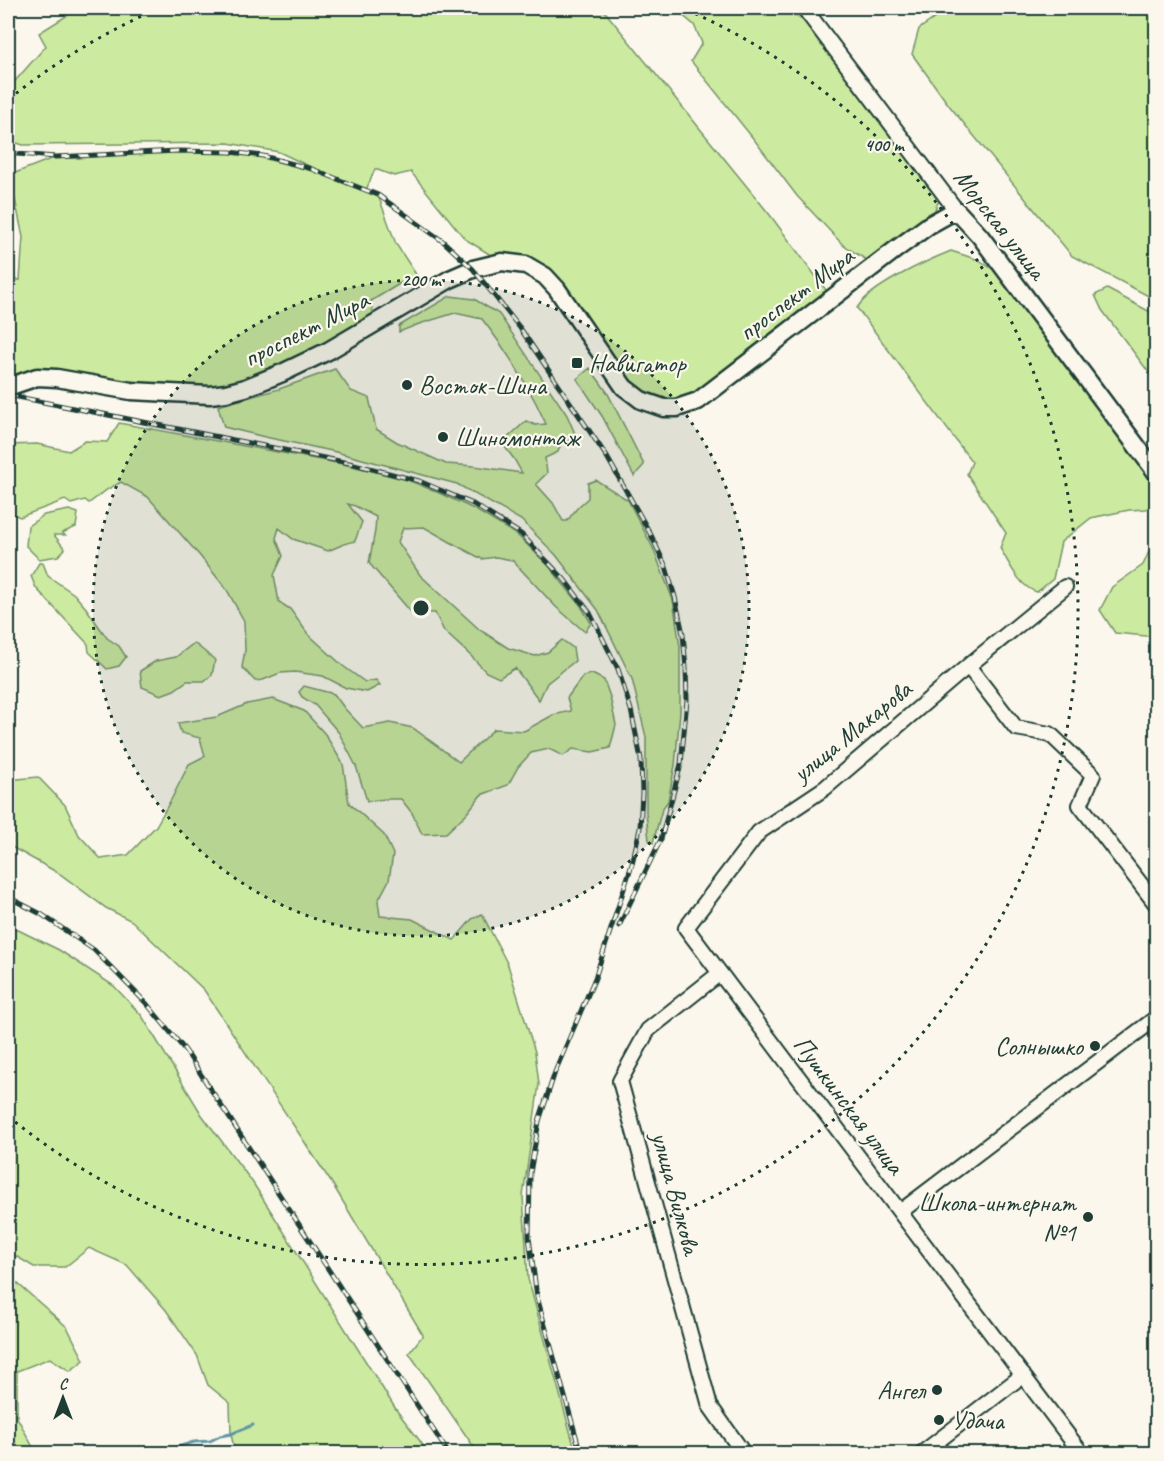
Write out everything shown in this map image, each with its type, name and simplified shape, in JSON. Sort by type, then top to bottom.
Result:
[{"type":"main road","name":"проспект Мира","points":[[8,387],[37,377],[57,378],[131,392],[210,395],[226,393],[282,373],[328,351],[450,279],[473,269],[502,262],[526,266],[545,276],[557,289],[624,387],[641,400],[664,408],[677,408],[698,401],[929,225],[956,210]]},
{"type":"main road","name":"Морская улица","points":[[956,210],[980,237],[1156,472]]},
{"type":"street","name":"Морская улица","points":[[804,8],[956,210]]},
{"type":"street","name":"улица Макарова","points":[[686,928],[759,832],[825,788],[1065,586]]},
{"type":"street","points":[[968,666],[1016,728],[1050,734],[1093,775],[1080,805],[1156,904]]},
{"type":"street","name":"Пушкинская улица","points":[[686,928],[1082,1454]]},
{"type":"street","name":"улица Вилкова","points":[[720,973],[648,1030],[620,1081],[710,1406],[744,1454]]},
{"type":"street","points":[[900,1212],[1156,1018]]},
{"type":"street","points":[[921,1454],[1023,1375]]},
{"type":"green space","points":[[79,8],[602,8],[770,215],[832,298],[698,401],[641,400],[557,289],[502,262],[465,239],[411,172],[394,176],[375,169],[366,190],[378,195],[396,244],[417,276],[371,301],[375,324],[226,393],[8,379],[8,278],[20,280],[23,237],[10,175],[56,157],[177,151],[230,152],[263,156],[313,168],[279,152],[228,143],[23,145],[8,140],[8,115],[13,109],[8,89],[46,46],[39,33]]},
{"type":"green space","points":[[674,8],[782,8],[821,31],[942,192],[929,225],[875,265],[844,246],[797,196],[691,61],[702,43],[694,25]]},
{"type":"green space","points":[[950,8],[1156,8],[1156,300],[1072,256],[948,104],[912,54],[919,29]]},
{"type":"green space","points":[[951,251],[979,260],[1000,274],[1113,429],[1149,473],[1156,490],[1156,502],[1146,509],[1091,518],[1061,542],[1053,579],[1037,592],[1020,580],[1000,548],[1006,533],[967,474],[972,462],[857,308],[886,283]]},
{"type":"green space","points":[[1107,289],[1156,315],[1156,382],[1102,310],[1095,295]]},
{"type":"green space","points":[[450,296],[474,299],[499,314],[567,415],[579,443],[562,440],[558,452],[545,458],[547,473],[536,484],[553,503],[563,521],[567,521],[588,498],[588,483],[596,480],[628,500],[653,548],[673,600],[680,647],[680,712],[675,765],[668,801],[662,809],[653,843],[649,840],[646,813],[646,737],[632,679],[598,610],[556,555],[521,520],[457,484],[332,451],[224,427],[218,406],[279,389],[335,369],[351,391],[369,398],[376,429],[397,442],[446,464],[522,473],[502,443],[526,421],[535,425],[546,424],[517,369],[482,319],[455,313],[399,332],[399,326]]},
{"type":"green space","points":[[590,368],[607,392],[644,465],[634,476],[602,416],[577,379]]},
{"type":"green space","points":[[119,423],[348,465],[408,480],[474,509],[517,535],[548,565],[581,606],[591,623],[585,632],[556,607],[512,560],[496,557],[482,559],[424,527],[403,528],[398,542],[420,575],[480,630],[508,648],[535,656],[548,652],[562,640],[573,648],[575,661],[547,683],[539,700],[515,668],[499,678],[486,672],[444,631],[435,613],[411,612],[369,563],[376,517],[348,504],[362,522],[355,541],[328,551],[293,539],[279,528],[276,538],[283,556],[274,575],[279,602],[290,609],[308,634],[343,666],[365,682],[376,680],[380,685],[367,692],[346,688],[323,676],[295,672],[280,673],[255,681],[242,667],[245,650],[244,621],[227,590],[148,497],[121,482],[89,503],[85,500],[71,504],[65,500],[20,517],[8,512],[8,445],[37,444],[69,451],[85,441],[107,442]]},
{"type":"green space","points":[[69,510],[78,513],[76,527],[62,533],[65,535],[54,535],[65,549],[58,556],[39,559],[26,546],[28,526],[44,515]]},
{"type":"green space","points":[[1156,536],[1156,637],[1115,633],[1100,610],[1112,587],[1143,565]]},
{"type":"green space","points":[[39,563],[43,563],[48,576],[74,594],[107,638],[119,646],[126,657],[119,666],[107,669],[89,652],[88,644],[36,588],[31,576]]},
{"type":"green space","points":[[194,643],[215,660],[212,675],[204,681],[187,681],[161,695],[142,687],[140,671],[156,661],[176,657]]},
{"type":"green space","points":[[592,674],[604,680],[610,697],[616,725],[610,748],[592,752],[573,749],[563,756],[549,749],[531,753],[518,767],[508,785],[481,795],[467,813],[446,833],[422,834],[412,813],[401,799],[367,801],[356,766],[339,733],[315,705],[302,697],[299,692],[304,686],[334,694],[363,728],[390,723],[413,728],[459,762],[494,729],[524,731],[553,715],[571,711],[567,698],[583,676]]},
{"type":"green space","points":[[273,699],[304,711],[325,734],[343,764],[349,803],[384,835],[393,854],[389,880],[378,901],[380,916],[412,919],[454,940],[472,919],[482,914],[508,965],[535,1052],[539,1084],[523,1196],[528,1279],[576,1453],[478,1453],[409,1353],[423,1335],[333,1185],[204,990],[132,921],[106,908],[60,874],[8,845],[8,780],[38,777],[65,805],[79,835],[101,859],[128,855],[156,826],[189,764],[205,756],[200,738],[181,733],[178,723],[217,717],[247,704]]},
{"type":"green space","points":[[8,925],[59,950],[114,986],[142,1016],[202,1115],[253,1183],[397,1411],[428,1453],[235,1453],[231,1434],[230,1403],[208,1385],[197,1355],[166,1310],[127,1265],[89,1248],[65,1267],[34,1267],[14,1255],[8,1264]]},
{"type":"green space","points":[[8,1275],[67,1327],[84,1360],[70,1371],[50,1358],[17,1371],[17,1417],[36,1453],[8,1453]]},
{"type":"waterway","points":[[155,1454],[194,1442],[210,1441],[253,1425]]},
{"type":"railway","points":[[8,151],[17,154],[56,157],[177,151],[230,152],[263,156],[312,169],[378,195],[444,242],[473,269],[520,328],[607,457],[651,535],[666,567],[683,634],[687,700],[681,764],[661,839],[619,926]]},
{"type":"railway","points":[[8,395],[354,464],[419,481],[473,504],[521,534],[564,579],[590,613],[618,669],[631,710],[641,759],[640,828],[632,864],[595,978],[555,1072],[539,1121],[530,1173],[529,1237],[537,1297],[581,1454]]},
{"type":"railway","points":[[8,897],[41,914],[94,950],[147,1004],[185,1050],[449,1454]]},
{"type":"place","name":"Навигатор","points":[[577,363]]},
{"type":"place","name":"Восток-Шина","points":[[407,385]]},
{"type":"place","name":"Шиномонтаж","points":[[443,437]]},
{"type":"place","name":"Солнышко","points":[[1095,1046]]},
{"type":"place","name":"Школа-интернат №1","points":[[1088,1217]]},
{"type":"place","name":"Ангел","points":[[937,1390]]},
{"type":"place","name":"Удача","points":[[939,1420]]}]
